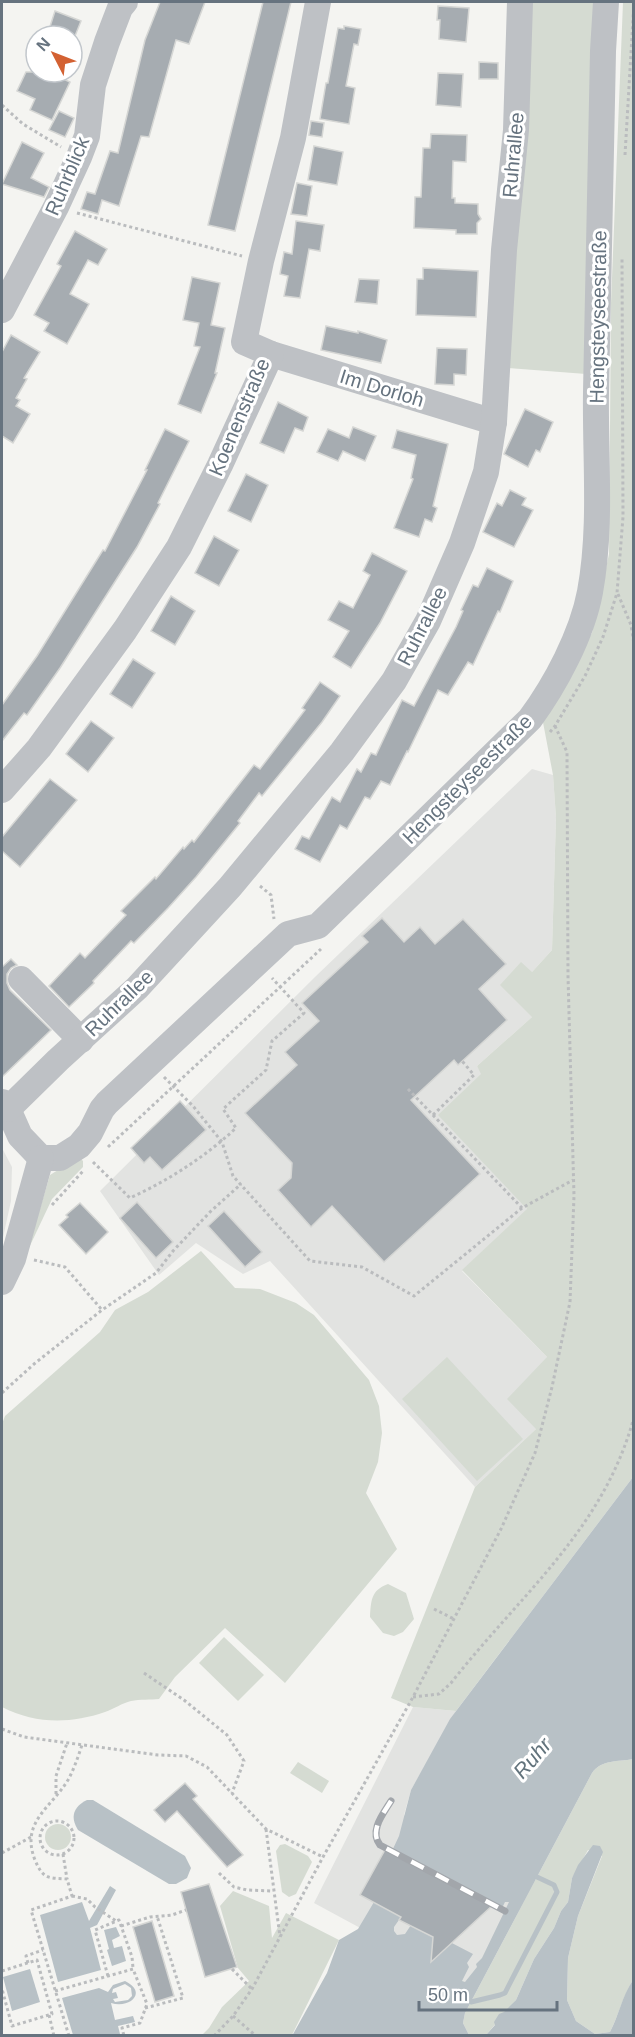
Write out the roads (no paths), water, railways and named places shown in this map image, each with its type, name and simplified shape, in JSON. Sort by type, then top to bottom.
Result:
[{"type":"street","name":"Ruhrblick","points":[[2,310],[56,207],[79,157],[87,136],[93,85],[120,8],[125,2]]},
{"type":"street","name":"Koenenstraße","points":[[2,790],[39,748],[125,630],[179,547],[271,354],[244,342],[261,261],[292,138],[318,2]]},
{"type":"street","name":"Ruhrallee","points":[[5,1105],[137,988],[243,872],[342,752],[394,681],[428,621],[462,543],[483,483],[494,422],[504,250],[516,130],[520,2]]},
{"type":"street","name":"Hengsteyseestraße","points":[[41,1158],[86,1154],[90,1133],[102,1109],[288,934],[318,926],[530,719],[542,702],[577,634],[590,595],[596,548],[596,394],[606,2]]},
{"type":"street","name":"Im Dorloh","points":[[271,354],[494,422]]},
{"type":"street","points":[[21,979],[81,1040]]},
{"type":"street","points":[[2,1282],[13,1258],[41,1158],[20,1136],[5,1105]]},
{"type":"water","name":"Ruhr","points":[[633,1477],[633,1759],[605,1763],[592,1773],[465,2013],[463,2023],[469,2035],[292,2036],[327,1973],[339,1940],[358,1929],[374,1902],[401,1917],[394,1927],[397,1935],[405,1934],[411,1925],[437,1939],[432,1950],[448,1941],[473,1954],[467,1963],[469,1967],[462,1981],[465,1982],[477,1967],[476,1964],[482,1958],[509,1902],[505,1902],[502,1908],[392,1851],[399,1836],[411,1790],[450,1719]]},
{"type":"water","points":[[87,1800],[93,1800],[185,1856],[191,1868],[187,1878],[176,1884],[169,1884],[78,1830],[74,1821],[74,1813]]},
{"type":"water","points":[[593,1845],[600,1846],[603,1852],[578,1916],[568,1958],[567,2000],[576,2021],[595,2034],[610,2032],[633,1980],[633,2035],[486,2035],[495,2025],[494,2022],[499,2014],[516,2000],[534,1959],[568,1902],[572,1878],[578,1865]]},
{"type":"water","points":[[110,1886],[116,1890],[97,1925],[90,1928],[101,1970],[58,1982],[40,1915],[82,1902],[89,1921]]},
{"type":"water","points":[[116,1927],[120,1936],[112,1940],[114,1948],[122,1946],[126,1961],[112,1966],[104,1930]]},
{"type":"water","points":[[30,1969],[40,2002],[12,2011],[3,1977]]},
{"type":"water","points":[[125,1981],[135,1990],[136,1994],[130,2002],[111,2003],[115,2020],[133,2016],[135,2022],[118,2026],[120,2034],[116,2035],[73,2035],[62,1998],[99,1988],[108,1992],[113,1985]],"holes":[[[125,1984],[131,1988],[132,1996],[128,2000],[115,2002],[113,1999],[118,1998],[116,1992],[112,1993],[113,1989]]]},
{"type":"waterway","points":[[471,2002],[505,1993],[557,1892],[554,1885],[537,1877]]},
{"type":"railway","points":[[391,1801],[377,1828],[377,1840],[380,1845],[505,1911]]}]
